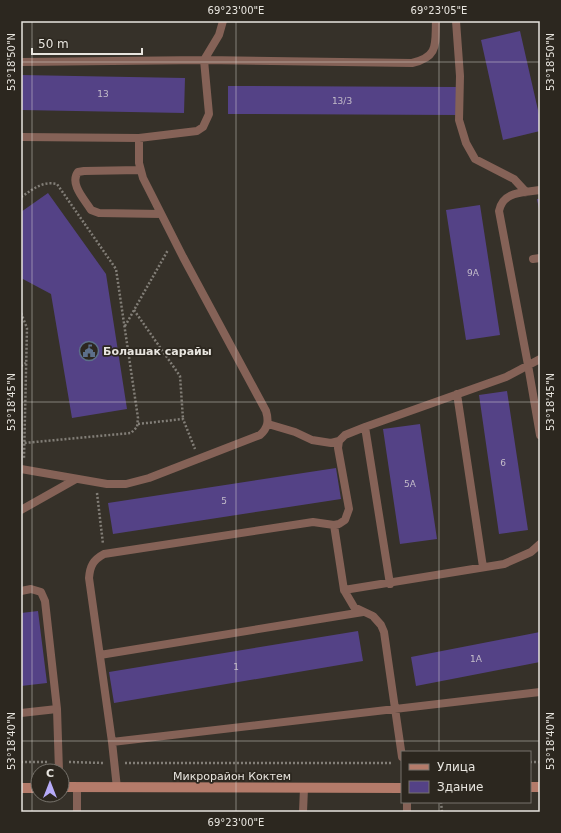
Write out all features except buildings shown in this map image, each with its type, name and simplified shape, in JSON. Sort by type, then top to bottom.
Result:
[{"type":"main road","name":"Микрорайон Коктем","points":[[70,788],[401,788]]},
{"type":"lane","points":[[21,137],[139,138],[197,131],[203,127],[209,114],[204,60],[218,35],[223,21]]},
{"type":"lane","points":[[21,62],[204,60],[412,64],[428,57],[433,51],[435,45],[436,21]]},
{"type":"lane","points":[[456,21],[460,76],[459,120],[466,143],[475,159],[514,179],[526,192]]},
{"type":"lane","points":[[22,469],[117,485],[138,482],[260,434],[265,430],[268,424],[266,411],[146,186],[140,170],[139,138]]},
{"type":"lane","points":[[140,170],[78,172],[75,177],[75,184],[91,210],[99,213],[160,214]]},
{"type":"lane","points":[[540,190],[509,196],[504,199],[499,211],[540,435]]},
{"type":"lane","points":[[268,424],[295,432],[312,440],[331,443],[339,441],[345,435],[365,427],[506,377],[540,359]]},
{"type":"lane","points":[[457,394],[483,567]]},
{"type":"lane","points":[[365,427],[390,584]]},
{"type":"lane","points":[[117,788],[89,578],[93,563],[97,558],[104,554],[313,522],[334,525],[339,524],[345,520],[349,509],[338,448],[339,441]]},
{"type":"lane","points":[[21,510],[76,479]]},
{"type":"lane","points":[[334,525],[344,590],[354,607],[373,616],[381,625],[384,632],[401,751]]},
{"type":"lane","points":[[344,590],[390,584],[504,564],[532,552],[540,544]]},
{"type":"lane","points":[[21,591],[36,590],[41,592],[44,596],[57,709],[59,762]]},
{"type":"lane","points":[[100,655],[363,612]]},
{"type":"lane","points":[[112,742],[540,692]]},
{"type":"lane","points":[[21,713],[57,709]]},
{"type":"lane","points":[[77,788],[77,812]]},
{"type":"lane","points":[[303,812],[304,788]]},
{"type":"path","points":[[21,197],[39,185],[48,182],[57,184],[116,269],[138,418],[137,428],[131,433],[24,443]]},
{"type":"path","points":[[125,326],[174,240]]},
{"type":"path","points":[[134,310],[180,376],[183,419],[199,459]]},
{"type":"path","points":[[21,313],[27,328],[22,469]]},
{"type":"path","points":[[21,366],[26,363]]},
{"type":"path","points":[[138,424],[183,419]]},
{"type":"path","points":[[95,482],[104,554]]},
{"type":"path","points":[[21,762],[394,763]]},
{"type":"place","name":"Болашак сарайы","points":[[89,351]]}]
